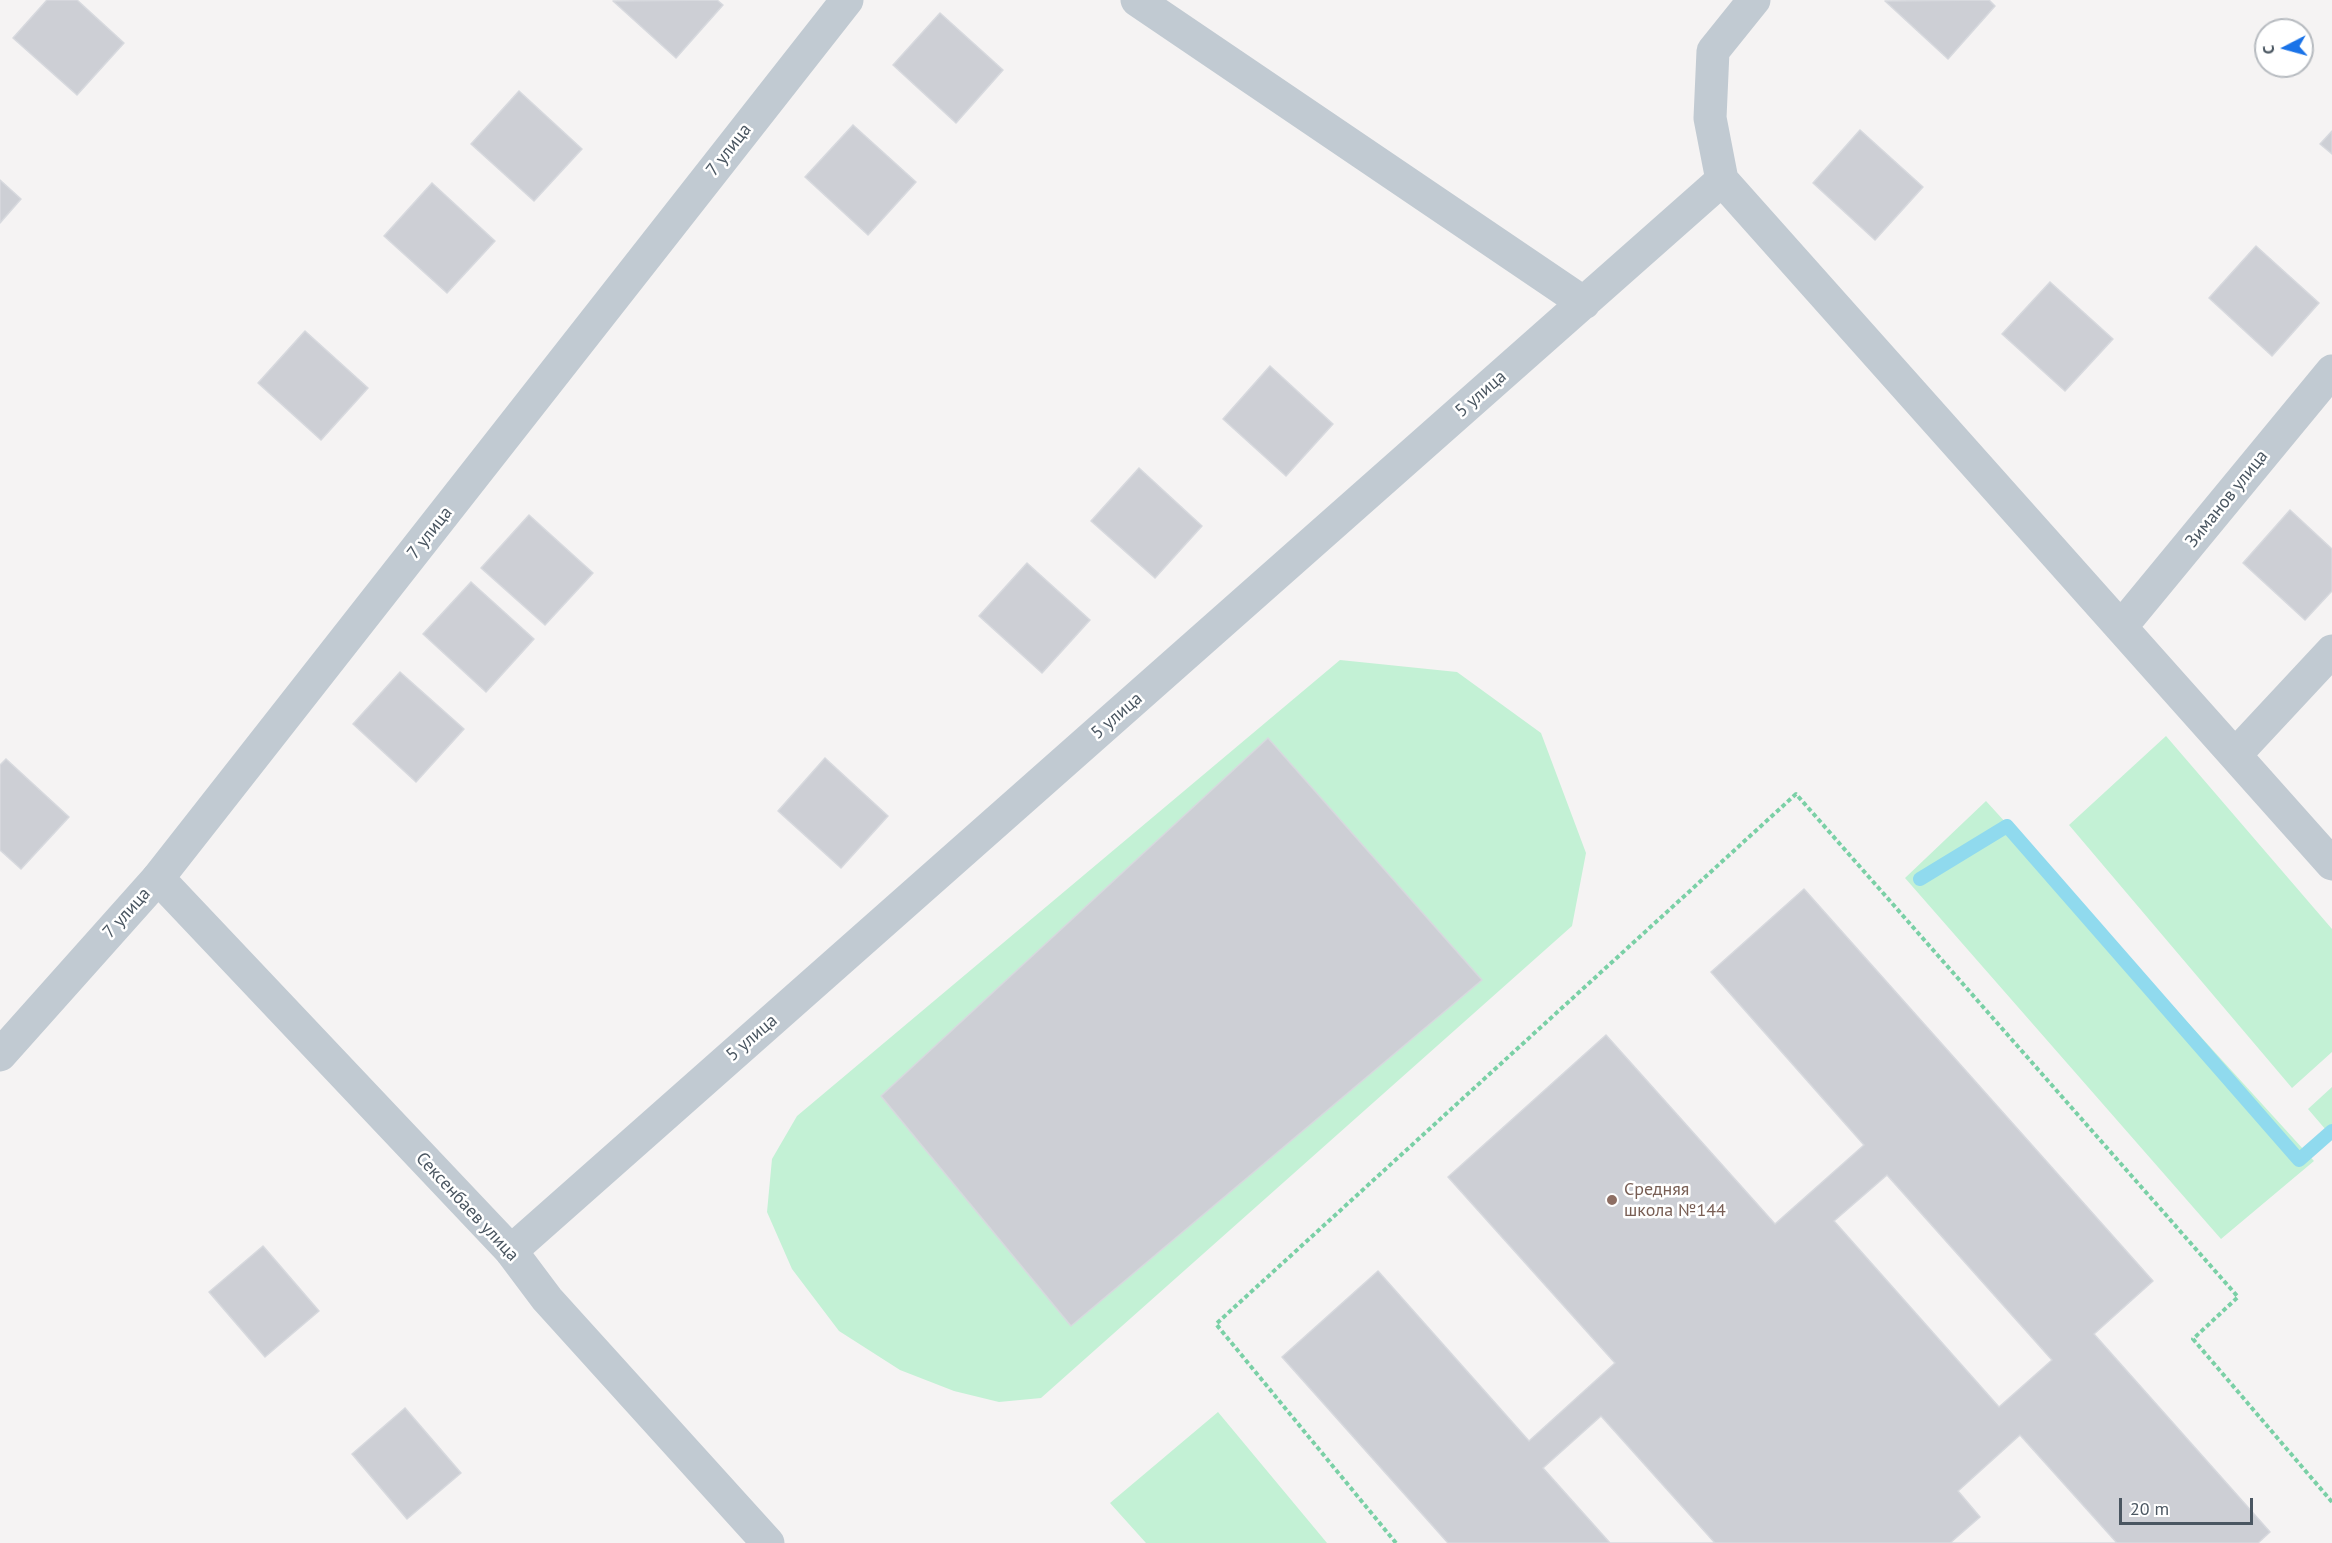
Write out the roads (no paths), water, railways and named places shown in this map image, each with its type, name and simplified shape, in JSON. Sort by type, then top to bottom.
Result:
[{"type":"street","name":"7 улица","points":[[0,1055],[159,878],[847,0]]},
{"type":"street","points":[[1137,0],[1584,303]]},
{"type":"street","points":[[1754,0],[1713,51],[1710,118],[1722,180],[2332,864]]},
{"type":"street","name":"5 улица","points":[[511,1251],[1722,180]]},
{"type":"street","name":"Зиманов улица","points":[[2121,627],[2332,371]]},
{"type":"street","points":[[2236,754],[2332,651]]},
{"type":"street","name":"Сексенбаев улица","points":[[159,878],[511,1251],[547,1299],[768,1543]]},
{"type":"waterway","points":[[1920,879],[2007,826],[2299,1160],[2332,1131]]},
{"type":"place","name":"Средняя школа №144","points":[[1612,1200]]}]
